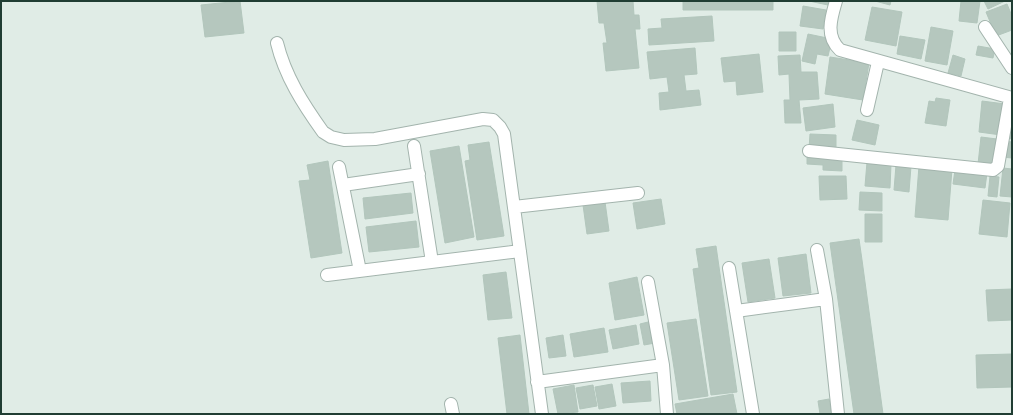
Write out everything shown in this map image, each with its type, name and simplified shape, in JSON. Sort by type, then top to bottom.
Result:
[{"type":"street","points":[[809,151],[993,170],[998,166],[1011,98],[878,62],[840,50],[829,24],[836,1]]},
{"type":"street","points":[[985,27],[1012,68]]},
{"type":"street","points":[[277,43],[289,79],[323,132],[331,137],[344,140],[375,139],[483,119],[493,120],[500,127],[504,134],[542,414]]},
{"type":"street","points":[[868,110],[878,62]]},
{"type":"street","points":[[414,146],[432,262]]},
{"type":"street","points":[[339,167],[360,271]]},
{"type":"street","points":[[342,185],[419,174]]},
{"type":"street","points":[[514,207],[638,193]]},
{"type":"street","points":[[817,250],[826,299],[838,414]]},
{"type":"street","points":[[327,275],[520,251]]},
{"type":"street","points":[[729,268],[753,414]]},
{"type":"street","points":[[648,282],[663,365],[667,414]]},
{"type":"street","points":[[736,311],[826,299]]},
{"type":"street","points":[[537,382],[663,365]]},
{"type":"building","points":[[240,1],[244,33],[205,37],[201,5]]},
{"type":"building","points":[[597,1],[633,1],[634,15],[639,15],[640,29],[635,29],[639,68],[606,71],[603,43],[607,43],[604,23],[599,23]]},
{"type":"building","points":[[683,1],[773,1],[773,10],[683,10]]},
{"type":"building","points":[[809,1],[829,1],[828,5]]},
{"type":"building","points":[[875,1],[891,1],[890,5]]},
{"type":"building","points":[[961,1],[980,1],[977,23],[959,21]]},
{"type":"building","points":[[984,1],[1005,1],[988,9]]},
{"type":"building","points":[[1007,4],[1012,16],[1012,30],[996,36],[986,12]]},
{"type":"building","points":[[803,6],[826,10],[823,29],[800,26]]},
{"type":"building","points":[[872,7],[902,12],[896,46],[865,40]]},
{"type":"building","points":[[712,16],[714,41],[649,45],[648,29],[662,28],[661,19]]},
{"type":"building","points":[[931,27],[953,31],[947,65],[925,61]]},
{"type":"building","points":[[779,32],[796,32],[796,51],[779,51]]},
{"type":"building","points":[[808,34],[832,39],[828,56],[817,54],[815,64],[802,61]]},
{"type":"building","points":[[900,36],[925,40],[921,59],[897,54]]},
{"type":"building","points":[[978,46],[995,49],[993,58],[976,55]]},
{"type":"building","points":[[695,48],[697,74],[684,75],[686,91],[699,90],[701,105],[660,110],[659,93],[669,92],[667,77],[650,79],[647,52]]},
{"type":"building","points":[[759,54],[763,92],[737,95],[736,81],[724,82],[721,58]]},
{"type":"building","points":[[800,55],[801,72],[817,72],[819,99],[799,100],[801,123],[785,123],[784,100],[790,100],[789,74],[779,75],[778,56]]},
{"type":"building","points":[[953,55],[965,59],[961,76],[948,73]]},
{"type":"building","points":[[830,57],[869,63],[863,100],[825,94]]},
{"type":"building","points":[[936,98],[950,100],[946,126],[925,123],[929,101],[935,102]]},
{"type":"building","points":[[982,101],[1005,104],[1001,135],[979,132]]},
{"type":"building","points":[[833,104],[835,127],[806,131],[803,108]]},
{"type":"building","points":[[1012,106],[1012,139],[1007,138]]},
{"type":"building","points":[[857,120],[879,125],[875,145],[852,140]]},
{"type":"building","points":[[810,134],[836,135],[836,149],[809,149]]},
{"type":"building","points":[[981,137],[997,139],[994,166],[978,164]]},
{"type":"building","points":[[1004,141],[1012,142],[1012,158],[1002,157]]},
{"type":"building","points":[[489,142],[504,236],[477,240],[465,161],[470,160],[468,145]]},
{"type":"building","points":[[459,146],[474,237],[445,243],[430,151]]},
{"type":"building","points":[[807,154],[842,155],[842,171],[823,170],[823,165],[807,164]]},
{"type":"building","points":[[328,161],[342,253],[311,258],[299,181],[310,180],[307,165]]},
{"type":"building","points":[[867,162],[891,164],[890,188],[865,186]]},
{"type":"building","points":[[896,165],[911,166],[909,192],[894,190]]},
{"type":"building","points":[[919,166],[952,169],[948,220],[915,217]]},
{"type":"building","points":[[1003,168],[1012,169],[1012,197],[1000,196]]},
{"type":"building","points":[[955,170],[987,173],[985,188],[953,184]]},
{"type":"building","points":[[819,176],[846,176],[847,199],[820,200]]},
{"type":"building","points":[[990,176],[999,177],[997,197],[988,196]]},
{"type":"building","points":[[860,192],[882,193],[882,211],[859,210]]},
{"type":"building","points":[[411,193],[413,213],[365,219],[363,198]]},
{"type":"building","points":[[661,199],[665,224],[637,229],[633,203]]},
{"type":"building","points":[[983,200],[1010,203],[1007,237],[979,234]]},
{"type":"building","points":[[605,202],[609,231],[587,234],[583,205]]},
{"type":"building","points":[[865,214],[882,214],[882,242],[865,242]]},
{"type":"building","points":[[416,221],[419,247],[369,252],[366,227]]},
{"type":"building","points":[[859,239],[883,414],[854,414],[830,243]]},
{"type":"building","points":[[716,246],[737,392],[711,395],[693,269],[699,268],[696,249]]},
{"type":"building","points":[[806,254],[811,293],[783,296],[778,258]]},
{"type":"building","points":[[769,259],[775,298],[748,302],[742,263]]},
{"type":"building","points":[[506,272],[512,318],[488,320],[483,275]]},
{"type":"building","points":[[637,277],[644,315],[615,320],[609,283]]},
{"type":"building","points":[[1012,289],[1012,320],[988,321],[986,290]]},
{"type":"building","points":[[696,319],[708,396],[679,400],[667,323]]},
{"type":"building","points":[[652,321],[655,343],[644,345],[640,324]]},
{"type":"building","points":[[636,325],[639,344],[613,349],[609,330]]},
{"type":"building","points":[[604,328],[608,352],[574,357],[570,334]]},
{"type":"building","points":[[520,335],[529,414],[507,414],[498,338]]},
{"type":"building","points":[[563,335],[566,356],[549,358],[546,338]]},
{"type":"building","points":[[1012,354],[1012,387],[977,388],[976,355]]},
{"type":"building","points":[[650,381],[651,401],[623,403],[621,383]]},
{"type":"building","points":[[612,384],[616,406],[599,409],[595,387]]},
{"type":"building","points":[[574,385],[578,412],[558,414],[553,389]]},
{"type":"building","points":[[593,385],[597,406],[580,409],[576,388]]},
{"type":"building","points":[[733,394],[737,414],[677,414],[675,404]]},
{"type":"building","points":[[829,399],[832,414],[820,414],[818,401]]}]
